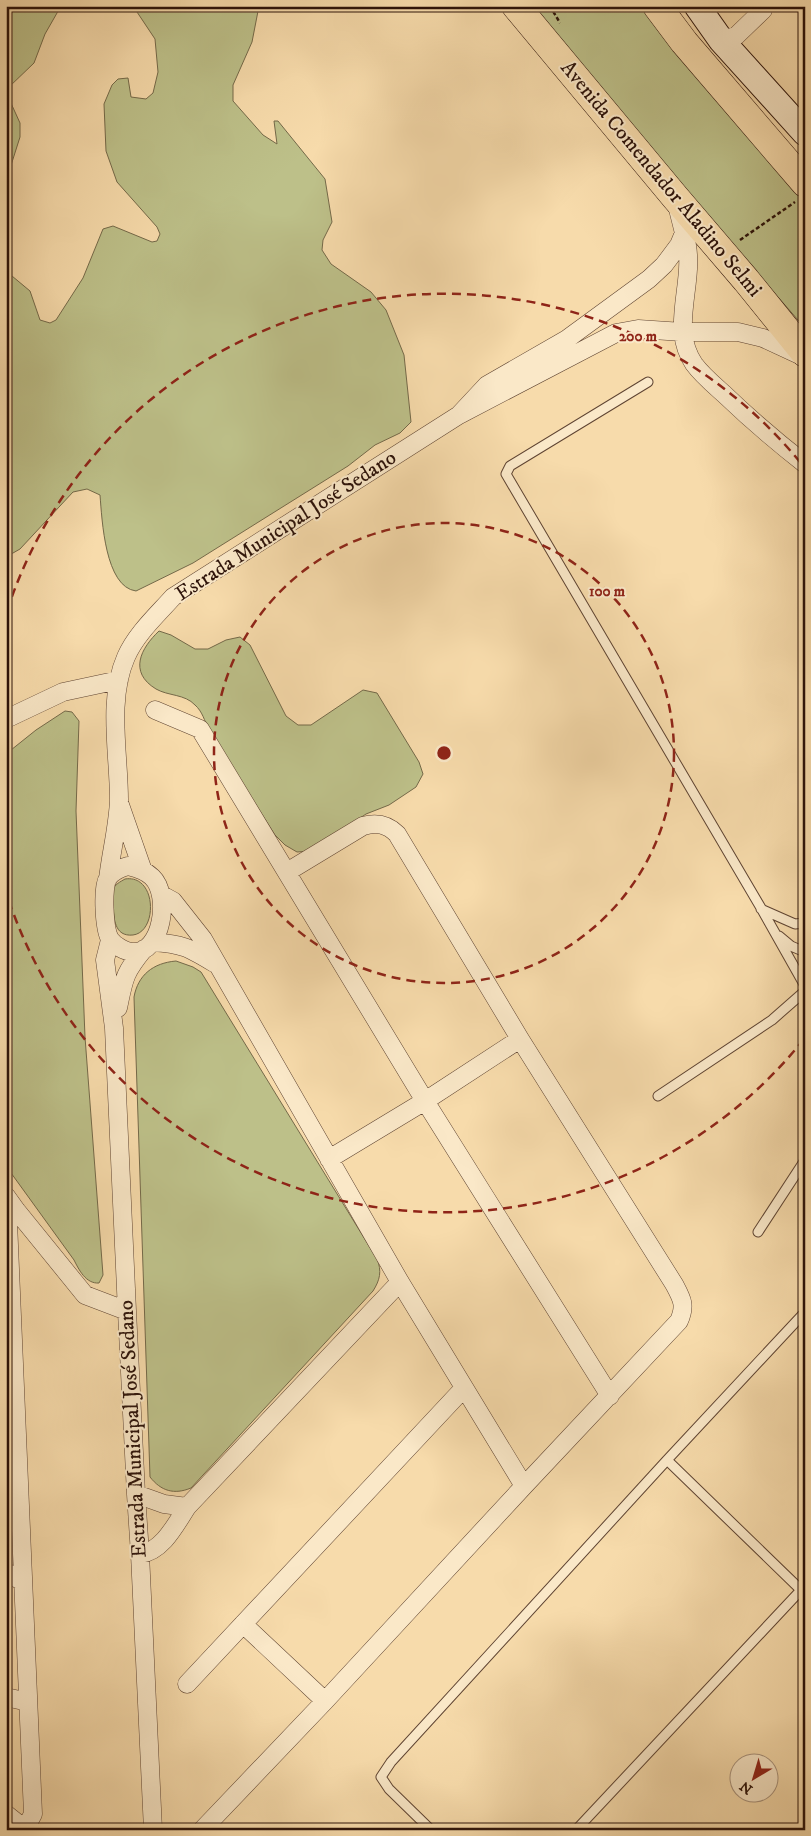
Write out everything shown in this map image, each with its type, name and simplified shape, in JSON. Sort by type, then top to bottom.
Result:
[{"type":"main road","name":"Avenida Comendador Aladino Selmi","points":[[516,6],[805,353]]},
{"type":"main road","points":[[657,6],[801,192]]},
{"type":"street","points":[[697,6],[721,40],[794,110],[805,133]]},
{"type":"street","points":[[721,40],[736,36],[763,10],[763,6]]},
{"type":"street","points":[[675,197],[688,246],[689,260],[683,332],[686,350],[694,364],[754,423],[805,464]]},
{"type":"street","name":"Estrada Municipal José Sedano","points":[[459,415],[487,384],[567,340],[649,279],[664,265],[679,245],[684,234]]},
{"type":"street","name":"Estrada Municipal José Sedano","points":[[108,879],[119,802],[116,715],[119,680],[126,656],[144,630],[173,597],[459,415],[616,334],[638,329],[683,332],[738,332],[763,338],[788,348],[805,358]]},
{"type":"street","points":[[6,719],[63,692],[119,680]]},
{"type":"street","points":[[154,710],[200,729],[425,1101],[610,1396]]},
{"type":"street","name":"Estrada Municipal José Sedano","points":[[119,802],[143,870]]},
{"type":"street","points":[[202,1830],[680,1322],[684,1310],[674,1284],[520,1039],[397,834],[389,826],[372,824],[363,826],[288,872]]},
{"type":"street","points":[[148,946],[160,923],[163,910],[162,895],[159,886],[152,877],[143,870],[128,866],[117,870],[108,879],[105,910],[106,927],[110,940],[123,950],[134,952],[148,946],[173,943],[190,948],[217,964]]},
{"type":"street","points":[[162,895],[173,901],[202,939],[400,1282],[524,1486]]},
{"type":"street","name":"Estrada Municipal José Sedano","points":[[110,940],[105,960],[114,1028],[153,1830]]},
{"type":"street","name":"Estrada Municipal José Sedano","points":[[114,1028],[123,980],[129,967],[148,946]]},
{"type":"street","points":[[329,1159],[425,1101],[520,1039]]},
{"type":"street","points":[[6,1196],[10,1218],[9,1332],[12,1456],[23,1582],[33,1814],[26,1830],[6,1814]]},
{"type":"street","points":[[10,1218],[85,1295],[127,1312]]},
{"type":"street","points":[[140,1554],[151,1552],[159,1545],[187,1507],[400,1282]]},
{"type":"street","points":[[187,1684],[464,1388]]},
{"type":"street","points":[[136,1494],[164,1504],[187,1507]]},
{"type":"street","points":[[6,1572],[23,1582]]},
{"type":"street","points":[[243,1624],[325,1701]]},
{"type":"street","points":[[6,1697],[28,1702]]},
{"type":"lane","points":[[648,382],[510,466],[506,474],[805,986]]},
{"type":"lane","points":[[761,908],[795,924],[805,923]]},
{"type":"lane","points":[[775,932],[791,946],[805,952]]},
{"type":"lane","points":[[658,1096],[772,1020],[805,991]]},
{"type":"lane","points":[[758,1232],[805,1160]]},
{"type":"lane","points":[[431,1830],[388,1789],[381,1777],[391,1762],[805,1312]]},
{"type":"lane","points":[[576,1830],[803,1590],[667,1460]]},
{"type":"path","points":[[724,254],[801,192]]},
{"type":"green space","points":[[6,6],[61,6],[45,34],[34,63],[9,87],[10,101],[20,123],[20,137],[6,181]]},
{"type":"green space","points":[[133,6],[259,6],[252,42],[233,85],[233,101],[263,135],[277,144],[274,121],[278,121],[325,179],[332,222],[323,240],[322,250],[331,264],[371,292],[386,310],[404,355],[411,422],[400,433],[375,445],[348,466],[193,563],[136,591],[126,587],[118,578],[107,551],[100,495],[87,489],[73,492],[20,549],[6,557],[6,271],[30,291],[40,320],[50,323],[56,320],[83,278],[103,229],[113,226],[152,242],[157,241],[160,234],[157,227],[117,182],[106,151],[104,104],[112,85],[118,79],[128,78],[131,97],[146,99],[153,93],[158,72],[155,39]]},
{"type":"green space","points":[[529,6],[644,6],[805,194],[805,328],[543,28]]},
{"type":"green space","points":[[159,631],[171,635],[195,649],[208,649],[226,640],[240,637],[250,645],[286,716],[298,725],[311,725],[363,690],[377,693],[419,762],[423,774],[416,787],[389,805],[366,814],[311,851],[297,852],[285,845],[275,835],[208,729],[197,707],[191,701],[156,689],[142,675],[140,660],[143,652]]},
{"type":"green space","points":[[65,711],[72,712],[79,721],[76,811],[85,1037],[103,1275],[99,1283],[94,1283],[84,1276],[6,1166],[6,754],[36,730]]},
{"type":"green space","points":[[125,879],[136,880],[143,885],[148,894],[150,904],[150,915],[147,924],[141,932],[133,935],[127,935],[119,930],[116,926],[114,915],[113,890],[116,885]]},
{"type":"green space","points":[[176,961],[201,972],[377,1259],[380,1271],[379,1279],[373,1291],[191,1488],[173,1491],[159,1486],[150,1477],[134,997],[139,982],[148,971],[160,964]]}]
